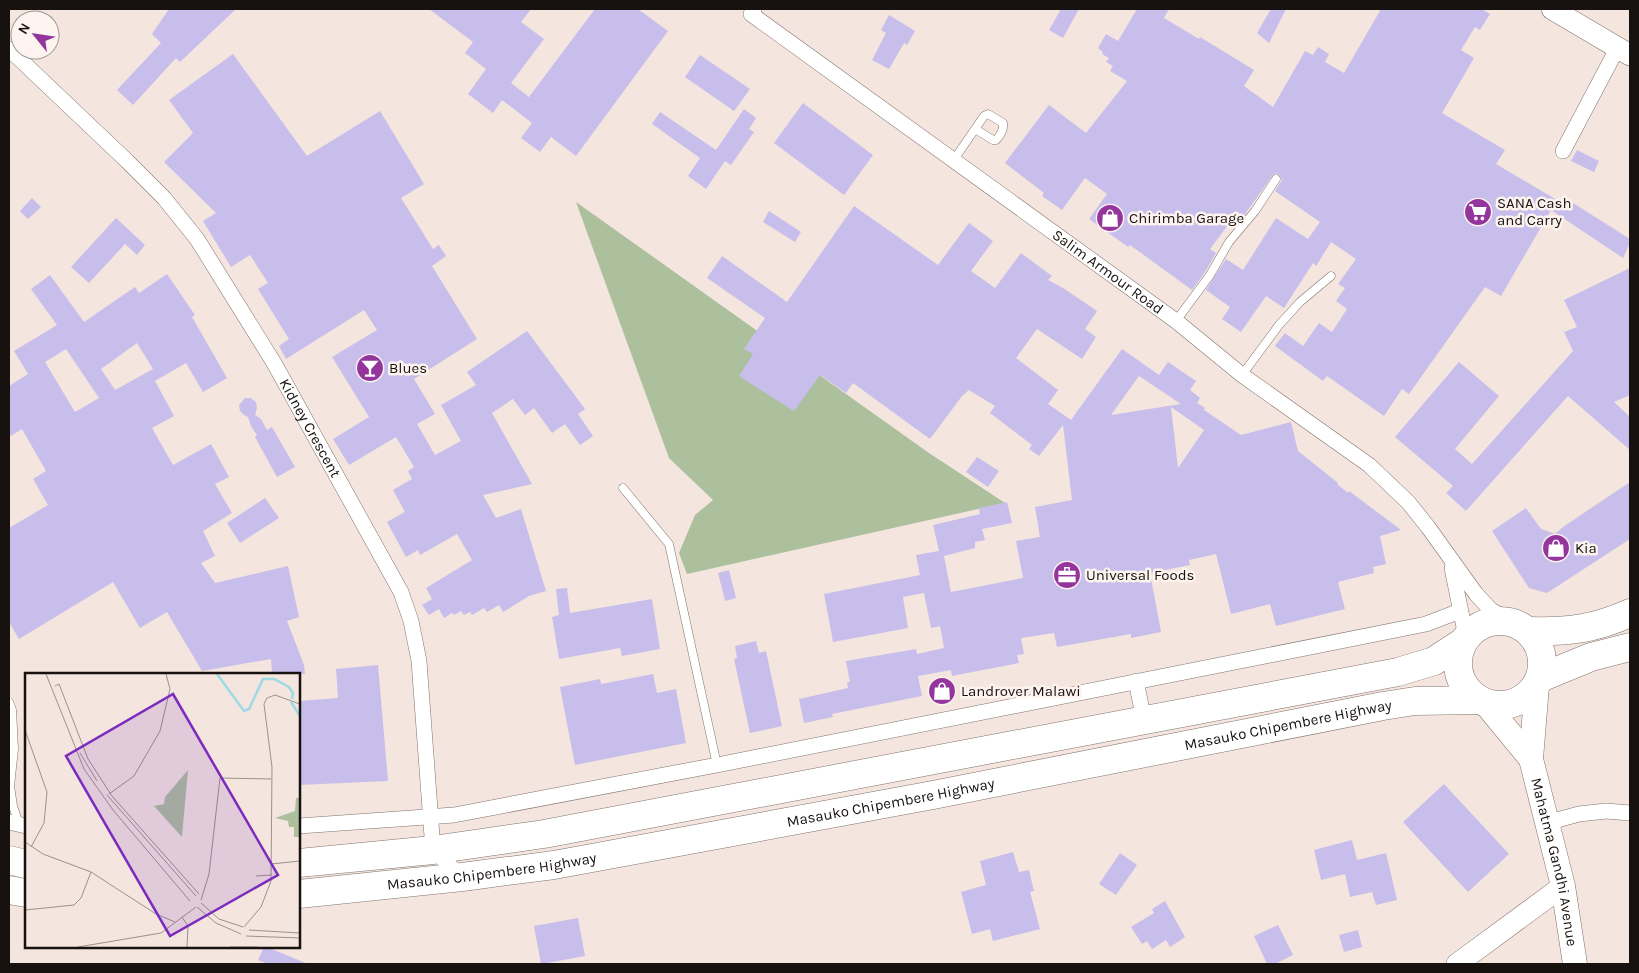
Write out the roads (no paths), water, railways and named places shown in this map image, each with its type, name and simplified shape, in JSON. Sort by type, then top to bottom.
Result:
[{"type":"highway","points":[[1518,626],[1539,645],[1543,661],[1538,682],[1529,694],[1519,701],[1508,705],[1496,706],[1482,702],[1469,692],[1461,681],[1458,668],[1458,654],[1465,639],[1474,629],[1484,623],[1496,620],[1518,626],[1558,632],[1586,629],[1630,613]]},
{"type":"highway","name":"Masauko Chipembere Highway","points":[[300,863],[433,850],[544,834],[1398,672],[1434,661],[1465,639]]},
{"type":"highway","points":[[1538,682],[1591,657],[1630,646]]},
{"type":"highway","name":"Masauko Chipembere Highway","points":[[300,894],[462,877],[563,864],[923,797],[1415,701],[1482,702]]},
{"type":"highway","points":[[9,860],[25,864]]},
{"type":"highway","points":[[9,890],[25,893]]},
{"type":"main road","name":"Mahatma Gandhi Avenue","points":[[1538,682],[1531,759],[1563,886],[1575,964]]},
{"type":"main road","name":"Mahatma Gandhi Avenue","points":[[1482,702],[1531,759]]},
{"type":"street","points":[[1552,9],[1624,51],[1563,151]]},
{"type":"street","name":"Salim Armour Road","points":[[750,11],[953,161],[1176,321],[1242,374],[1369,464],[1408,502],[1476,594],[1491,610],[1518,626]]},
{"type":"street","name":"Kidney Crescent","points":[[9,49],[164,198],[197,239],[274,363],[400,592],[412,621],[418,661],[433,850]]},
{"type":"street","name":"Salim Armour Road","points":[[1450,559],[1458,593],[1465,639]]},
{"type":"street","points":[[300,826],[454,815],[717,765],[1426,624],[1460,611]]},
{"type":"street","points":[[1136,681],[1144,720]]},
{"type":"street","points":[[1546,823],[1579,814],[1606,811],[1630,812]]},
{"type":"street","points":[[433,850],[462,877]]},
{"type":"street","points":[[1457,964],[1563,886]]},
{"type":"lane","points":[[953,161],[975,129]]},
{"type":"lane","points":[[1176,321],[1210,275],[1229,242],[1255,211],[1276,179]]},
{"type":"lane","points":[[1242,374],[1279,325],[1300,302],[1331,276]]},
{"type":"lane","points":[[623,488],[669,544],[717,765]]},
{"type":"lane","points":[[9,702],[12,710],[14,749],[10,786],[18,824]]},
{"type":"place","name":"SANA Cash and Carry","points":[[1478,212]]},
{"type":"place","name":"Chirimba Garage","points":[[1110,218]]},
{"type":"place","name":"Blues","points":[[370,368]]},
{"type":"place","name":"Kia","points":[[1556,548]]},
{"type":"place","name":"Universal Foods","points":[[1067,575]]},
{"type":"place","name":"Landrover Malawi","points":[[942,691]]}]
